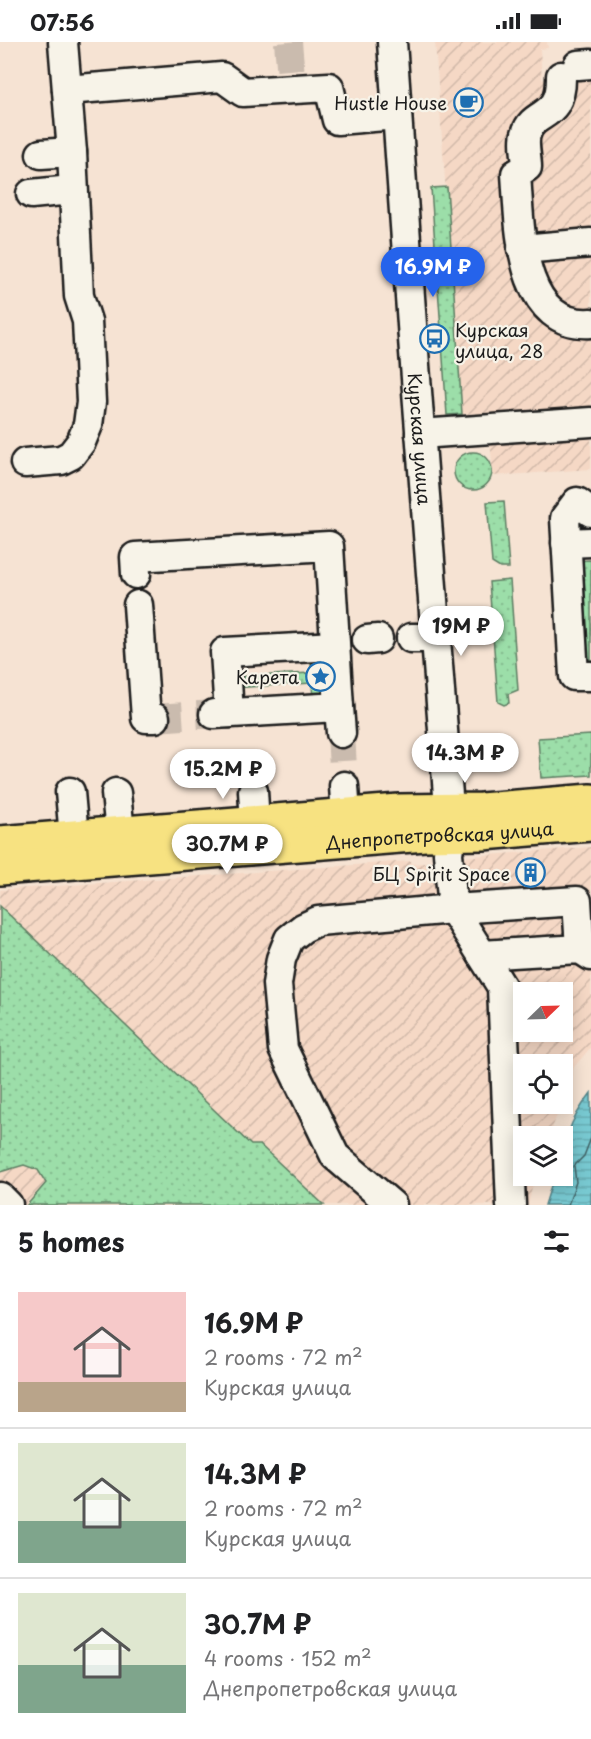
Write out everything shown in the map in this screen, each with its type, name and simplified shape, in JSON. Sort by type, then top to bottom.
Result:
[{"type":"main road","name":"Днепропетровская улица","points":[[0,843],[120,833],[254,807],[345,801],[450,822],[591,824]]},
{"type":"main road","name":"Днепропетровская улица","points":[[0,868],[400,836],[450,822],[481,810],[591,801]]},
{"type":"street","points":[[25,463],[61,460],[71,455],[81,442],[88,425],[92,402],[87,321],[79,296],[72,190],[72,152],[63,42]]},
{"type":"street","name":"Курская улица","points":[[392,42],[420,434],[423,638],[450,822],[447,854],[453,909]]},
{"type":"street","points":[[577,68],[561,90],[557,103],[529,126],[525,136],[527,167],[516,174],[522,249],[534,287],[546,308],[564,321],[591,323]]},
{"type":"street","points":[[67,90],[222,77],[243,92],[291,82],[329,87],[337,120],[397,115]]},
{"type":"street","points":[[41,154],[72,152]]},
{"type":"street","points":[[31,194],[72,190]]},
{"type":"street","points":[[522,249],[591,243]]},
{"type":"street","points":[[420,434],[591,422]]},
{"type":"street","points":[[591,512],[578,502],[565,518],[579,543],[574,676],[591,676]]},
{"type":"street","points":[[136,574],[135,558],[329,546],[340,720],[221,714],[225,652],[335,646]]},
{"type":"street","points":[[138,605],[146,718],[155,718]]},
{"type":"street","points":[[70,792],[74,837]]},
{"type":"street","points":[[116,793],[120,833]]},
{"type":"street","points":[[392,1205],[335,1156],[283,1049],[277,984],[280,959],[289,939],[303,928],[318,921],[577,901],[585,953],[482,955]]},
{"type":"street","points":[[453,909],[502,987],[511,1205]]},
{"type":"street","points":[[0,1197],[8,1205]]},
{"type":"shaded area","points":[[435,42],[547,42],[548,48],[540,49],[542,80],[572,72],[591,71],[591,469],[493,476],[488,413],[462,414]]},
{"type":"shaded area","points":[[591,847],[591,1047],[573,1070],[573,1054],[513,1054],[513,1114],[557,1114],[553,1126],[513,1126],[513,1186],[533,1186],[528,1205],[0,1205],[0,890],[411,861],[412,864],[435,862],[437,859]]},
{"type":"green space","points":[[447,187],[462,414],[447,415],[431,188]]},
{"type":"green space","points":[[473,452],[487,457],[492,471],[487,485],[473,490],[459,485],[454,471],[459,457]]},
{"type":"green space","points":[[504,501],[509,568],[500,568],[492,563],[487,502]]},
{"type":"green space","points":[[591,560],[591,685],[564,687],[556,562]]},
{"type":"green space","points":[[510,580],[518,690],[508,694],[509,703],[504,705],[498,702],[489,582]]},
{"type":"green space","points":[[325,653],[325,699],[313,700],[312,683],[233,688],[232,677],[311,673],[311,654]]},
{"type":"green space","points":[[591,735],[591,775],[541,778],[538,738]]},
{"type":"green space","points":[[0,906],[251,1145],[260,1145],[324,1205],[27,1205],[46,1183],[38,1170],[24,1165],[0,1172]]},
{"type":"water","points":[[591,1093],[591,1205],[545,1205],[551,1186],[573,1186],[571,1126]]},
{"type":"tunnel","points":[[288,42],[291,76]]},
{"type":"tunnel","points":[[155,718],[214,714]]},
{"type":"tunnel","points":[[341,733],[344,786]]},
{"type":"place","name":"Hustle House","points":[[468,102]]},
{"type":"place","name":"Курская улица, 28","points":[[434,339]]},
{"type":"place","name":"Карета","points":[[320,676]]},
{"type":"place","name":"БЦ Spirit Space","points":[[531,873]]}]
